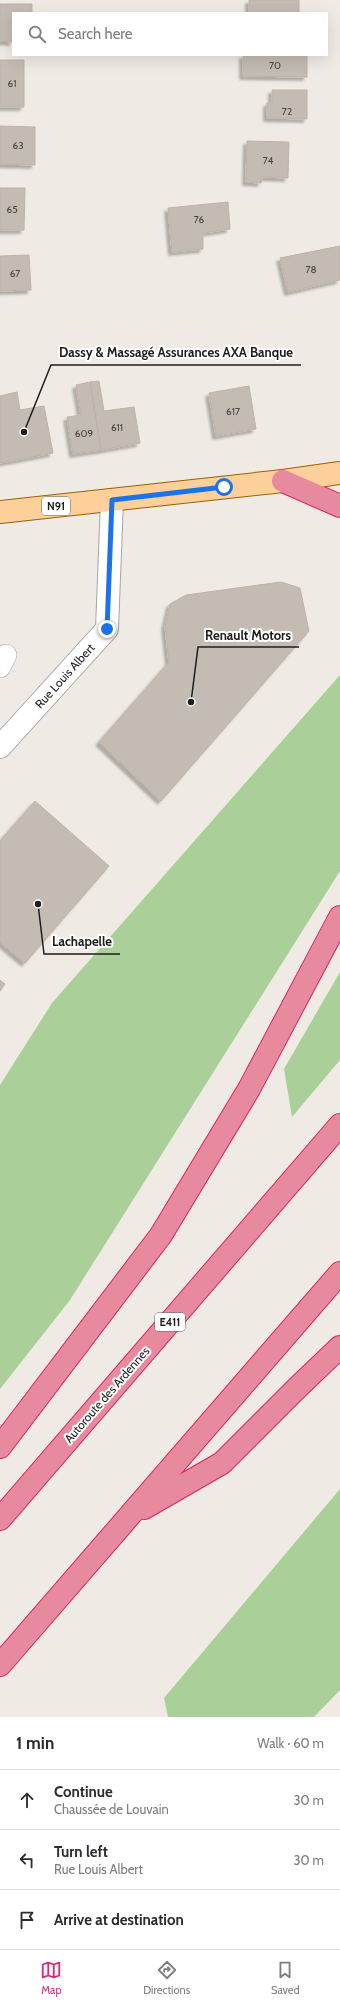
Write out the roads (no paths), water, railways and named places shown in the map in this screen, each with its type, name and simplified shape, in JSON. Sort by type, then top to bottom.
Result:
[{"type":"highway","points":[[283,481],[340,506]]},
{"type":"highway","points":[[0,1447],[160,1235],[249,1089],[340,917]]},
{"type":"highway","name":"Autoroute des Ardennes","points":[[0,1519],[340,1125]]},
{"type":"highway","points":[[0,1665],[340,1273]]},
{"type":"highway","points":[[129,1517],[222,1463],[340,1347]]},
{"type":"main road","name":"N91","points":[[0,512],[283,481],[340,473]]},
{"type":"street","name":"Rue Louis Albert","points":[[0,747],[107,629],[112,500]]},
{"type":"place","name":"Dassy & Massagé Assurances AXA Banque","points":[[24,432]]},
{"type":"place","name":"Renault Motors","points":[[191,702]]},
{"type":"place","name":"Lachapelle","points":[[38,904]]}]
